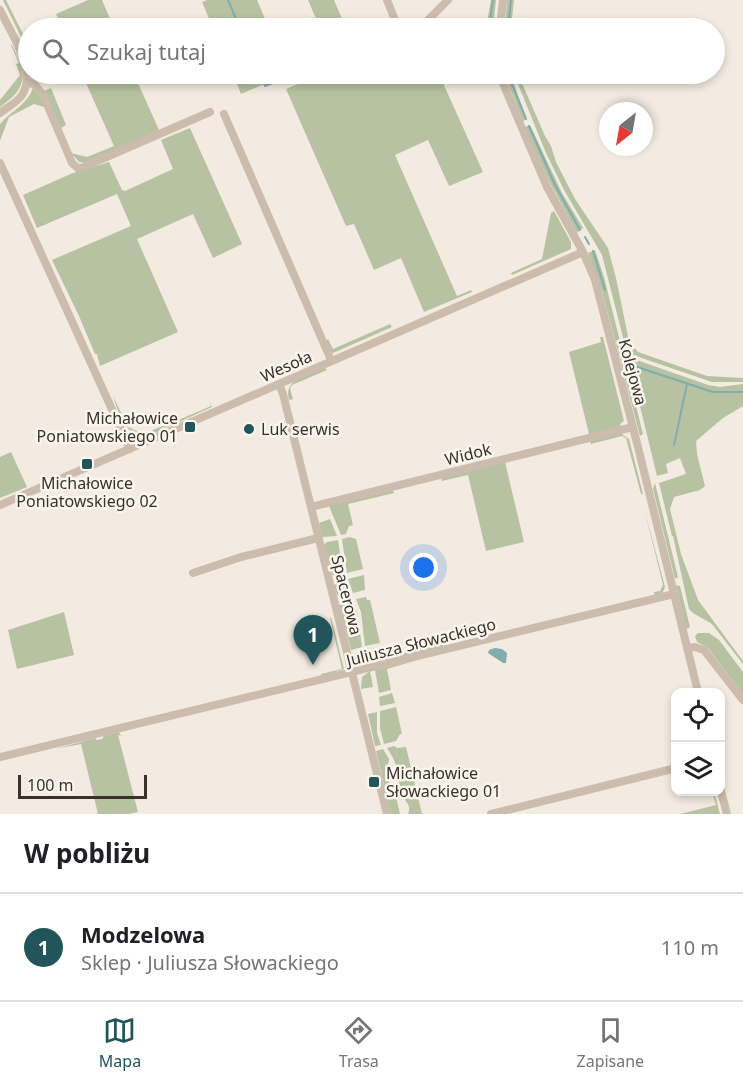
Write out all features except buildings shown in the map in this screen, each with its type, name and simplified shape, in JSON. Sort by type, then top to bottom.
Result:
[{"type":"street","points":[[387,0],[394,18]]},
{"type":"street","points":[[430,18],[448,0]]},
{"type":"street","points":[[501,18],[503,0]]},
{"type":"street","points":[[0,11],[18,49]]},
{"type":"street","points":[[0,112],[20,98],[27,84]]},
{"type":"street","points":[[33,84],[43,95],[71,161],[79,169],[210,112]]},
{"type":"street","name":"Kolejowa","points":[[503,84],[547,187],[583,252],[598,292],[697,688]]},
{"type":"street","points":[[224,114],[331,360]]},
{"type":"street","points":[[0,163],[130,449]]},
{"type":"street","name":"Wesoła","points":[[0,504],[583,252]]},
{"type":"street","name":"Spacerowa","points":[[279,384],[387,814]]},
{"type":"street","name":"Widok","points":[[310,507],[633,427]]},
{"type":"street","points":[[192,573],[241,557],[318,538]]},
{"type":"street","name":"Juliusza Słowackiego","points":[[0,758],[674,594]]},
{"type":"street","points":[[687,648],[694,647],[704,650],[743,700]]},
{"type":"street","points":[[491,814],[671,769]]},
{"type":"street","points":[[722,796],[727,814]]},
{"type":"green space","points":[[3,0],[6,0],[18,24],[18,31]]},
{"type":"green space","points":[[88,0],[102,0],[110,18],[58,18],[56,14]]},
{"type":"green space","points":[[207,0],[257,0],[265,18],[209,18],[202,2]]},
{"type":"green space","points":[[308,0],[334,0],[342,18],[316,18]]},
{"type":"green space","points":[[491,0],[496,0],[494,18],[488,18]]},
{"type":"green space","points":[[507,0],[514,0],[512,18],[506,18]]},
{"type":"green space","points":[[18,78],[18,84],[21,84],[17,92],[0,107],[0,100]]},
{"type":"green space","points":[[86,84],[138,84],[159,130],[151,137],[87,163],[79,162],[71,153],[87,157],[114,146]]},
{"type":"green space","points":[[237,84],[264,84],[241,94]]},
{"type":"green space","points":[[298,84],[443,84],[483,172],[449,186],[428,140],[395,155],[457,296],[471,290],[472,292],[424,312],[401,258],[374,270],[354,224],[346,226],[286,89]]},
{"type":"green space","points":[[508,84],[514,84],[527,119],[523,121]]},
{"type":"green space","points":[[518,84],[522,84],[556,162],[575,199],[608,248],[629,341],[638,352],[707,376],[743,378],[743,382],[712,382],[627,353],[602,255],[564,190]]},
{"type":"green space","points":[[33,88],[44,107],[34,104],[9,117],[0,141],[0,124],[23,103]]},
{"type":"green space","points":[[51,88],[66,125],[61,128],[44,91]]},
{"type":"green space","points":[[530,125],[562,193],[583,228],[577,233],[549,181],[525,127]]},
{"type":"green space","points":[[190,128],[242,244],[213,258],[193,214],[137,239],[178,332],[100,366],[97,354],[95,354],[52,260],[131,226],[117,194],[37,228],[23,195],[73,173],[109,162],[122,190],[125,191],[173,169],[161,140]]},
{"type":"green space","points":[[554,211],[571,242],[571,249],[512,275],[511,273],[542,259],[551,213]]},
{"type":"green space","points":[[595,250],[604,277],[643,434],[640,436],[602,291],[588,253]]},
{"type":"green space","points":[[390,324],[392,327],[333,353],[326,341],[328,339],[333,349]]},
{"type":"green space","points":[[600,337],[603,337],[624,421],[620,424],[621,426],[589,434],[569,352],[601,342]]},
{"type":"green space","points":[[628,357],[708,385],[720,387],[743,384],[743,406],[723,418],[696,441],[705,486],[700,490],[674,497],[670,509],[681,554],[698,600],[743,664],[712,624],[689,609],[659,483],[686,474],[680,458],[666,464],[668,473],[657,476]]},
{"type":"green space","points":[[324,367],[327,370],[292,385],[290,388],[293,399],[289,400],[288,393],[290,387],[293,382]]},
{"type":"green space","points":[[113,396],[128,427],[143,434],[173,419],[176,421],[211,406],[209,400],[212,407],[155,433],[153,431],[139,436],[134,434],[126,425]]},
{"type":"green space","points":[[622,433],[629,439],[643,494],[641,494],[626,438],[622,436],[591,444],[590,441]]},
{"type":"green space","points":[[11,452],[27,487],[0,498],[0,457]]},
{"type":"green space","points":[[505,462],[524,542],[486,551],[468,475],[442,481],[441,478]]},
{"type":"green space","points":[[655,483],[678,577],[675,579],[653,489]]},
{"type":"green space","points":[[393,490],[394,493],[348,504],[353,525],[349,526],[346,534],[341,535],[329,506]]},
{"type":"green space","points":[[644,508],[665,587],[662,594],[655,596],[654,592],[660,591],[663,585]]},
{"type":"green space","points":[[330,519],[337,536],[322,537],[319,523]]},
{"type":"green space","points":[[349,537],[356,539],[363,569],[347,573],[342,539]]},
{"type":"green space","points":[[338,540],[343,574],[332,575],[324,545],[327,542]]},
{"type":"green space","points":[[364,575],[365,590],[353,593],[348,579]]},
{"type":"green space","points":[[344,580],[349,594],[337,595],[334,585]]},
{"type":"green space","points":[[676,585],[680,586],[690,627],[686,629]]},
{"type":"green space","points":[[366,597],[370,600],[380,643],[365,646],[361,612],[356,599]]},
{"type":"green space","points":[[352,600],[357,612],[362,647],[351,650],[339,605]]},
{"type":"green space","points":[[64,612],[74,655],[17,669],[8,630]]},
{"type":"green space","points":[[331,617],[344,669],[322,676],[321,674],[342,669]]},
{"type":"green space","points":[[698,633],[709,633],[719,640],[743,672],[743,694],[708,648],[697,642],[695,636]]},
{"type":"green space","points":[[443,644],[444,646],[374,664],[368,651],[381,648],[383,658]]},
{"type":"green space","points":[[364,652],[369,665],[359,665],[352,657]]},
{"type":"green space","points":[[421,659],[387,669],[391,690],[379,693],[375,670]]},
{"type":"green space","points":[[370,671],[373,687],[361,689],[362,677]]},
{"type":"green space","points":[[392,693],[395,703],[380,706],[379,697]]},
{"type":"green space","points":[[396,707],[402,734],[396,741],[384,744],[380,728],[380,711]]},
{"type":"green space","points":[[377,712],[377,733],[381,745],[375,746],[368,714]]},
{"type":"green space","points":[[119,732],[138,812],[98,814],[81,744],[56,749],[95,738],[102,739],[104,736]]},
{"type":"green space","points":[[406,747],[422,814],[408,814],[408,804],[399,789],[397,767],[387,748]]},
{"type":"green space","points":[[383,749],[389,759],[386,776],[395,792],[400,814],[391,814],[376,751]]},
{"type":"green space","points":[[713,796],[720,814],[680,814],[716,805]]},
{"type":"water","points":[[495,648],[507,653],[506,663],[488,653],[489,650]]},
{"type":"waterway","points":[[228,0],[236,18]]},
{"type":"waterway","points":[[490,18],[493,0]]},
{"type":"waterway","points":[[509,18],[511,0]]},
{"type":"waterway","points":[[264,84],[265,86],[270,84]]},
{"type":"waterway","points":[[512,84],[526,119]]},
{"type":"waterway","points":[[529,126],[555,185],[580,230]]},
{"type":"waterway","points":[[585,237],[589,244]]},
{"type":"waterway","points":[[593,251],[605,290]]},
{"type":"waterway","points":[[631,365],[713,392],[743,392]]},
{"type":"waterway","points":[[674,445],[687,384]]},
{"type":"place","name":"Michałowice Poniatowskiego 01","points":[[190,427]]},
{"type":"place","name":"Luk serwis","points":[[249,429]]},
{"type":"place","name":"Michałowice Poniatowskiego 02","points":[[87,464]]},
{"type":"place","name":"Modzelowa","points":[[313,665]]},
{"type":"place","name":"Michałowice Słowackiego 01","points":[[374,782]]}]
